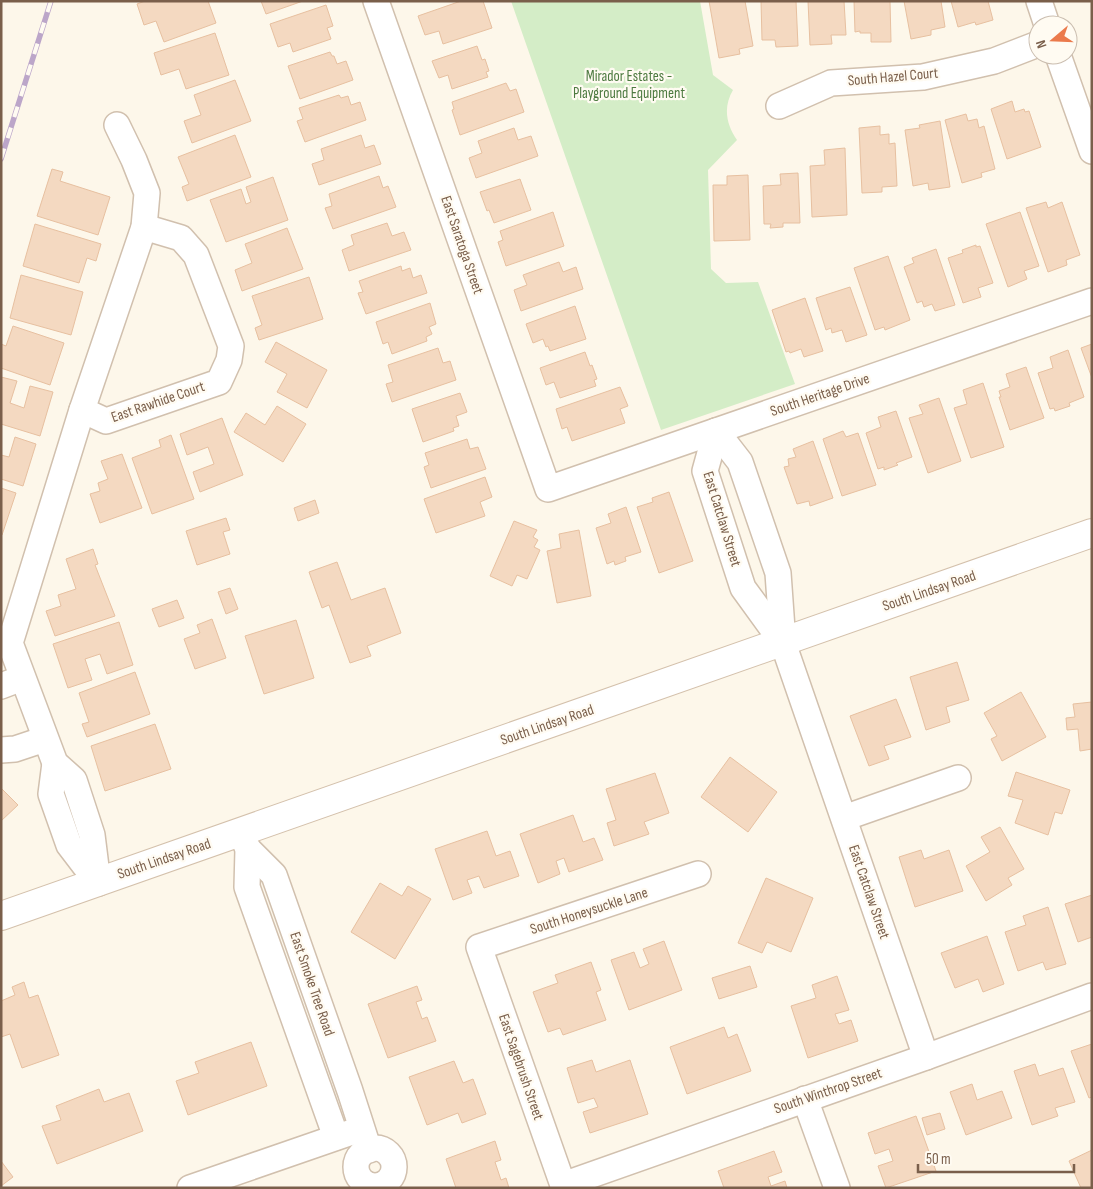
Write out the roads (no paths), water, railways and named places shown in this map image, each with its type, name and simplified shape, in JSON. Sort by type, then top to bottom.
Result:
[{"type":"main road","name":"South Lindsay Road","points":[[1,916],[98,883],[244,840],[783,642],[1092,534]]},
{"type":"street","name":"East Saratoga Street","points":[[376,1],[548,489]]},
{"type":"street","points":[[1039,1],[1044,15]]},
{"type":"street","name":"South Hazel Court","points":[[779,106],[831,83],[923,77],[994,61],[1028,48]]},
{"type":"street","points":[[1062,65],[1092,151]]},
{"type":"street","points":[[98,883],[69,845],[50,794],[55,763],[45,739],[12,682],[10,644],[82,410],[144,227],[147,193],[117,125]]},
{"type":"street","name":"East Rawhide Court","points":[[82,410],[106,421],[219,382],[229,360],[231,346],[196,254],[181,238],[144,227]]},
{"type":"street","name":"South Heritage Drive","points":[[548,489],[1092,301]]},
{"type":"street","name":"East Catclaw Street","points":[[716,431],[705,471],[744,588],[783,642]]},
{"type":"street","name":"East Catclaw Street","points":[[716,431],[740,462],[778,573],[783,642],[926,1057]]},
{"type":"street","points":[[1,750],[15,749],[45,739]]},
{"type":"street","points":[[844,818],[958,778]]},
{"type":"street","name":"East Smoke Tree Road","points":[[244,840],[247,887],[336,1137]]},
{"type":"street","name":"East Smoke Tree Road","points":[[244,840],[274,875],[365,1139]]},
{"type":"street","name":"South Honeysuckle Lane","points":[[479,947],[698,874]]},
{"type":"street","name":"East Sagebrush Street","points":[[479,947],[563,1186]]},
{"type":"street","name":"South Winthrop Street","points":[[563,1186],[1092,996]]},
{"type":"street","points":[[805,1099],[837,1188]]},
{"type":"street","points":[[190,1188],[336,1137],[365,1139],[374,1149],[386,1152],[393,1163],[396,1181],[378,1186],[366,1186],[358,1175],[357,1163],[363,1153],[365,1139]]},
{"type":"railway","points":[[1,159],[51,1]]},
{"type":"park label","name":"Mirador Estates - Playground Equipment","points":[[629,84]]}]
